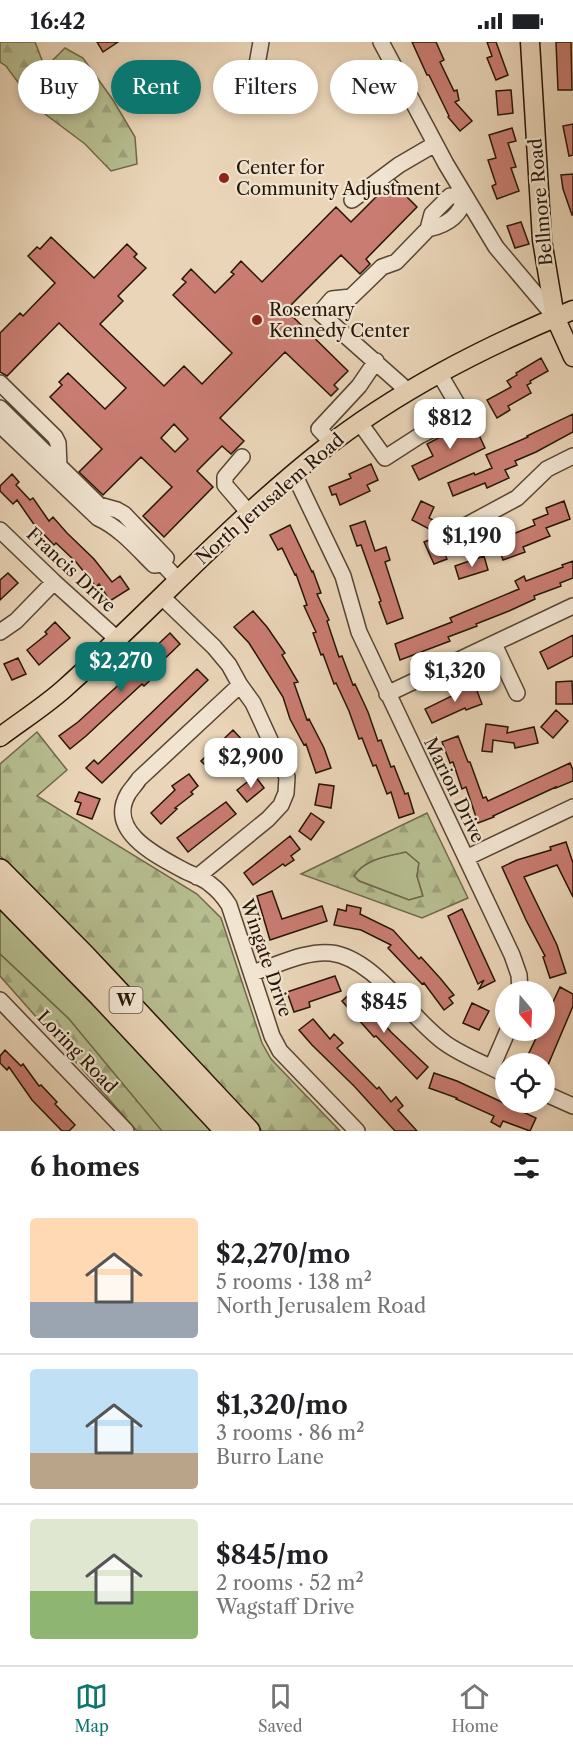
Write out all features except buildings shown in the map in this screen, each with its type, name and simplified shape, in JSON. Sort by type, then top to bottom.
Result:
[{"type":"highway","name":"W","points":[[0,870],[85,956],[249,1131]]},
{"type":"highway","name":"W","points":[[0,894],[100,996],[226,1131]]},
{"type":"main road","name":"Bellmore Road","points":[[530,42],[542,240],[555,317],[573,357]]},
{"type":"main road","name":"North Jerusalem Road","points":[[0,738],[63,689],[249,513],[332,443],[408,391],[439,373],[496,343],[573,310]]},
{"type":"street","points":[[258,60],[261,42]]},
{"type":"street","points":[[381,42],[435,144],[495,247],[555,317]]},
{"type":"street","points":[[352,200],[399,165],[435,144]]},
{"type":"street","points":[[408,391],[320,313],[332,299],[351,297],[382,267],[396,262],[428,229],[432,214],[450,196],[465,196]]},
{"type":"street","points":[[332,443],[319,429],[358,386],[376,361]]},
{"type":"street","points":[[360,423],[385,458],[419,436],[463,414],[439,373]]},
{"type":"street","points":[[0,383],[55,437],[58,456]]},
{"type":"street","points":[[0,392],[99,505],[124,514],[165,558],[163,564]]},
{"type":"street","points":[[0,399],[58,456]]},
{"type":"street","points":[[0,408],[58,456]]},
{"type":"street","points":[[0,425],[98,518],[109,523],[154,565],[163,564]]},
{"type":"street","points":[[465,526],[517,498],[547,469],[573,456]]},
{"type":"street","points":[[242,457],[225,477],[225,485],[249,513]]},
{"type":"street","name":"Marion Drive","points":[[294,474],[343,576],[359,632],[512,955],[519,981]]},
{"type":"street","name":"Francis Drive","points":[[0,530],[116,639]]},
{"type":"street","points":[[163,564],[178,580]]},
{"type":"street","points":[[0,632],[16,621],[54,582]]},
{"type":"street","points":[[161,596],[214,647],[229,665],[253,703],[287,777],[286,793],[280,805],[268,819],[197,877]]},
{"type":"street","points":[[387,694],[573,606]]},
{"type":"street","points":[[494,644],[517,693]]},
{"type":"street","name":"Wingate Drive","points":[[240,685],[139,779],[127,795],[123,807],[124,821],[131,835],[141,844],[210,883],[229,905],[272,1036],[280,1051],[357,1131]]},
{"type":"street","points":[[466,858],[573,807]]},
{"type":"street","points":[[252,973],[311,954],[331,953],[352,959],[367,968],[443,1042],[495,1069]]},
{"type":"street","name":"Loring Road","points":[[0,1000],[126,1131]]},
{"type":"street","points":[[555,1098],[573,1106]]},
{"type":"green space","points":[[0,42],[35,42],[42,60],[18,60],[18,82],[6,66],[0,62]]},
{"type":"green space","points":[[65,48],[84,60],[53,60]]},
{"type":"green space","points":[[99,80],[111,97],[111,114],[121,114],[135,137],[137,164],[111,171],[85,144],[45,114],[99,114]]},
{"type":"green space","points":[[37,732],[67,770],[37,796],[197,894],[221,918],[262,1043],[271,1059],[340,1131],[262,1131],[112,968],[0,856],[0,764]]},
{"type":"green space","points":[[427,813],[468,898],[422,918],[301,874]],"holes":[[[406,852],[419,863],[417,876],[423,896],[409,900],[359,881],[354,876],[358,870],[370,862]]]},
{"type":"green space","points":[[406,852],[419,863],[417,876],[423,896],[409,900],[359,881],[354,876],[371,862]]},
{"type":"green space","points":[[0,906],[212,1131],[162,1131],[152,1122],[69,1019],[0,954]]},
{"type":"green space","points":[[0,954],[69,1019],[162,1131],[137,1131],[0,976]]},
{"type":"place","name":"Center for Community Adjustment","points":[[224,178]]},
{"type":"place","name":"Rosemary Kennedy Center","points":[[257,320]]}]
